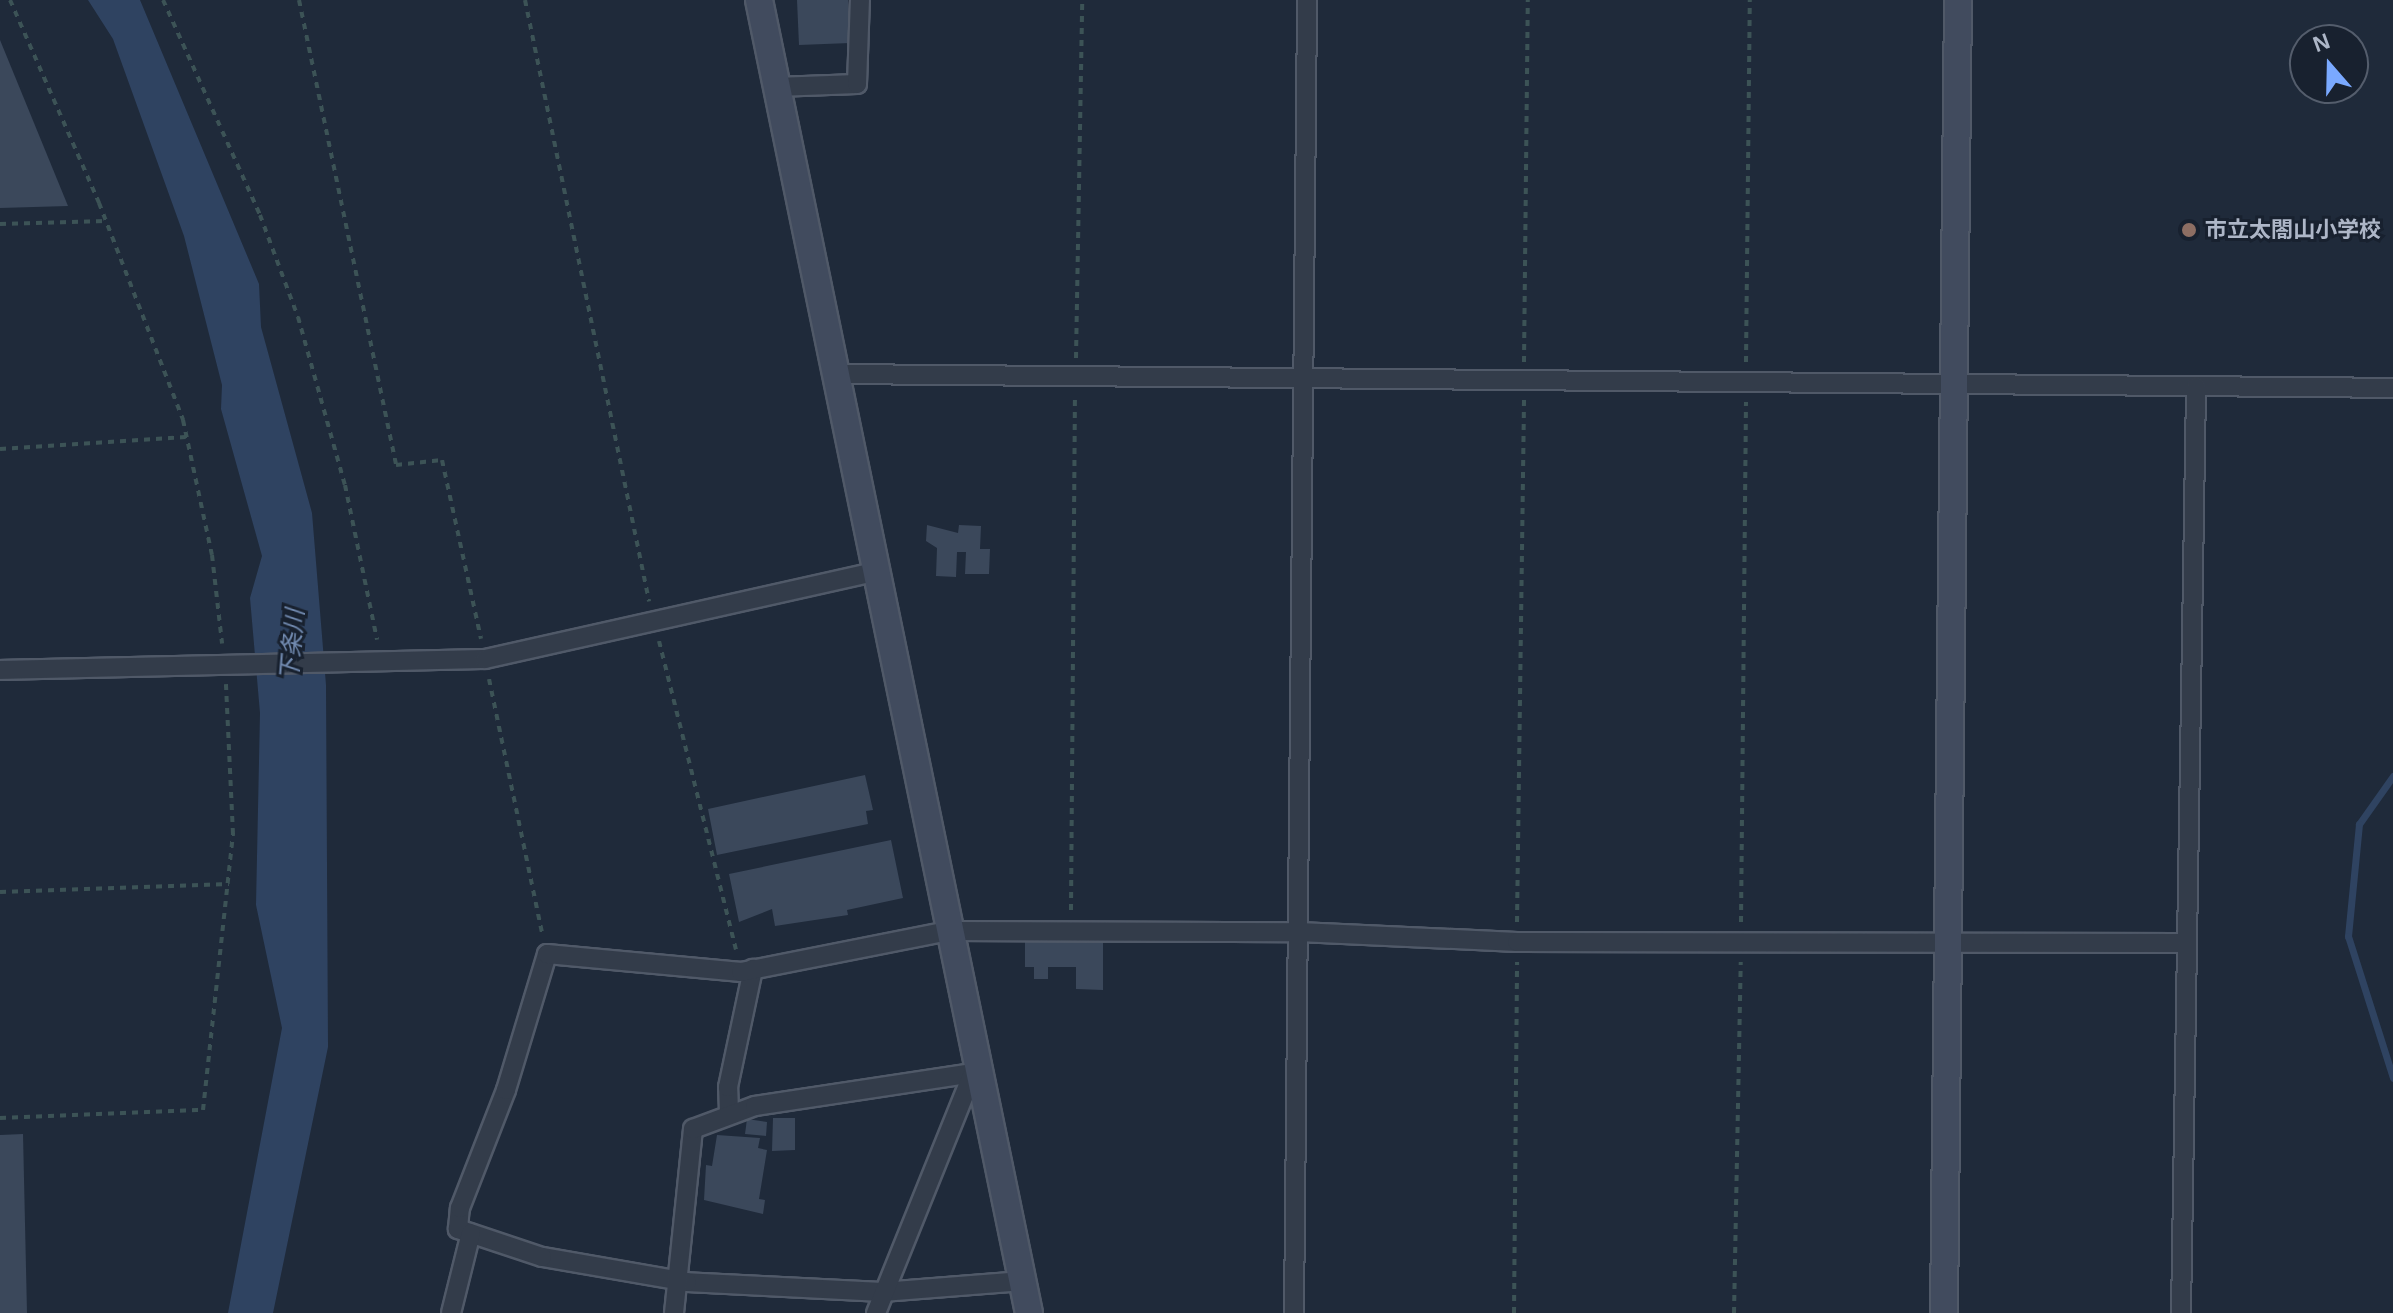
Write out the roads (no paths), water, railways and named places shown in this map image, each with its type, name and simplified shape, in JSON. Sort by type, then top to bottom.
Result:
[{"type":"street","points":[[759,0],[1029,1313]]},
{"type":"street","points":[[776,87],[857,84],[860,0]]},
{"type":"street","points":[[1294,1313],[1307,0]]},
{"type":"street","points":[[1944,1313],[1950,386],[1958,0]]},
{"type":"street","points":[[835,374],[2393,388]]},
{"type":"street","points":[[2181,1313],[2196,386]]},
{"type":"street","points":[[0,670],[229,662],[485,659],[875,572]]},
{"type":"street","points":[[1023,1281],[882,1292],[680,1281],[542,1257],[458,1229],[460,1208],[506,1090],[547,954],[747,970],[949,931],[1299,932],[1517,942],[1947,940],[2187,943]]},
{"type":"street","points":[[729,1112],[728,1087],[747,970]]},
{"type":"street","points":[[674,1313],[680,1281],[693,1129],[729,1112],[977,1072]]},
{"type":"street","points":[[876,1313],[882,1292],[977,1072]]},
{"type":"street","points":[[451,1313],[471,1233]]},
{"type":"water","name":"下条川","points":[[88,0],[140,0],[259,284],[261,327],[312,513],[326,685],[328,1047],[273,1313],[228,1313],[282,1028],[256,905],[260,713],[250,598],[262,556],[221,409],[222,385],[184,236],[113,39]]},
{"type":"waterway","points":[[2393,776],[2359,824],[2348,936],[2393,1078]]},
{"type":"place","name":"市立太閤山小学校","points":[[2189,230]]}]
